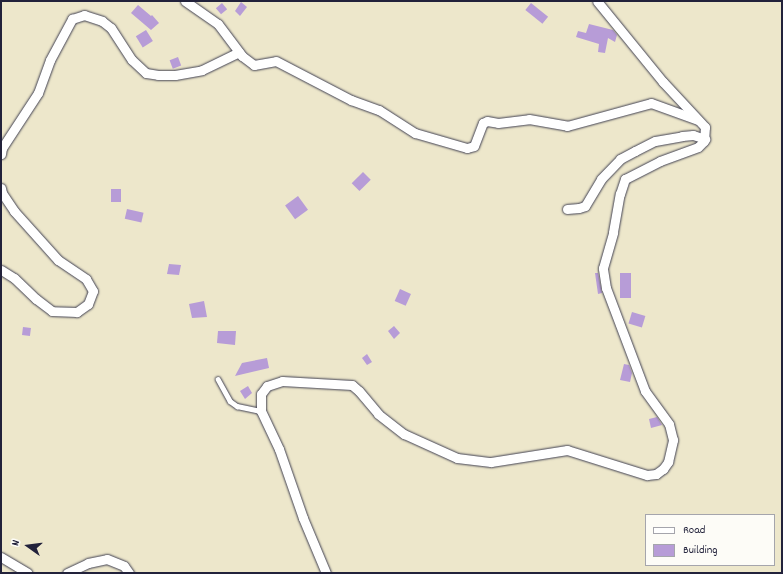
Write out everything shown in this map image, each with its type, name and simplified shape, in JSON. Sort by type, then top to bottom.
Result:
[{"type":"street","points":[[185,1],[218,24],[239,52],[254,65],[276,61],[351,100],[379,110],[415,132],[467,148],[474,146],[483,123],[488,121],[498,123],[529,120],[567,126],[651,103],[702,122]]},
{"type":"street","points":[[326,573],[305,524],[279,449],[260,411],[261,394],[267,386],[282,381],[343,383],[352,385],[359,391],[378,414],[404,434],[457,458],[491,462],[567,450],[647,475],[656,474],[663,469],[668,462],[674,440],[669,424],[645,391],[606,288],[603,268],[613,232],[620,194],[625,179],[660,161],[698,147],[705,139],[705,127],[702,122],[663,82],[597,1]]},
{"type":"street","points":[[1,154],[6,142],[38,93],[50,60],[72,19],[84,15],[102,21],[111,28],[132,60],[146,72],[158,75],[175,75],[202,70],[239,52]]},
{"type":"street","points":[[567,209],[585,206],[601,179],[620,159],[635,151],[655,141],[682,136],[693,135],[705,139]]},
{"type":"street","points":[[1,188],[2,193],[14,211],[58,260],[86,279],[92,291],[88,304],[77,312],[52,311],[36,299],[14,278],[1,270]]},
{"type":"street","points":[[1,557],[28,573]]},
{"type":"street","points":[[67,573],[88,563],[107,558],[124,566],[129,573]]},
{"type":"lane","points":[[218,379],[230,400],[237,406],[260,411]]},
{"type":"building","points":[[241,2],[247,7],[240,16],[235,11]]},
{"type":"building","points":[[222,3],[227,9],[221,14],[216,8]]},
{"type":"building","points":[[531,3],[548,17],[542,24],[525,10]]},
{"type":"building","points":[[138,5],[151,16],[152,15],[159,23],[151,30],[131,13]]},
{"type":"building","points":[[589,24],[613,30],[617,35],[615,42],[608,38],[605,53],[598,52],[599,44],[576,37],[578,31],[586,33]]},
{"type":"building","points":[[146,30],[153,41],[143,47],[136,36]]},
{"type":"building","points":[[178,57],[181,65],[173,69],[170,60]]},
{"type":"building","points":[[363,172],[371,180],[359,191],[352,183]]},
{"type":"building","points":[[111,189],[121,189],[121,202],[111,202]]},
{"type":"building","points":[[298,196],[308,210],[295,219],[285,205]]},
{"type":"building","points":[[127,209],[144,213],[141,223],[125,219]]},
{"type":"building","points":[[169,264],[181,265],[179,275],[167,274]]},
{"type":"building","points":[[595,273],[598,273],[602,293],[598,294]]},
{"type":"building","points":[[620,273],[631,273],[631,298],[620,298]]},
{"type":"building","points":[[400,289],[411,294],[406,306],[395,301]]},
{"type":"building","points":[[204,301],[207,317],[192,318],[189,304]]},
{"type":"building","points":[[632,312],[645,316],[642,328],[628,323]]},
{"type":"building","points":[[394,326],[400,333],[394,339],[388,331]]},
{"type":"building","points":[[23,327],[31,328],[30,336],[22,335]]},
{"type":"building","points":[[218,331],[236,331],[235,345],[217,343]]},
{"type":"building","points":[[367,354],[372,362],[367,365],[362,358]]},
{"type":"building","points":[[267,358],[269,368],[235,376],[242,363]]},
{"type":"building","points":[[624,364],[629,365],[632,373],[630,382],[620,380]]},
{"type":"building","points":[[248,386],[252,393],[245,399],[240,391]]},
{"type":"building","points":[[657,417],[662,425],[651,428],[649,419]]}]
